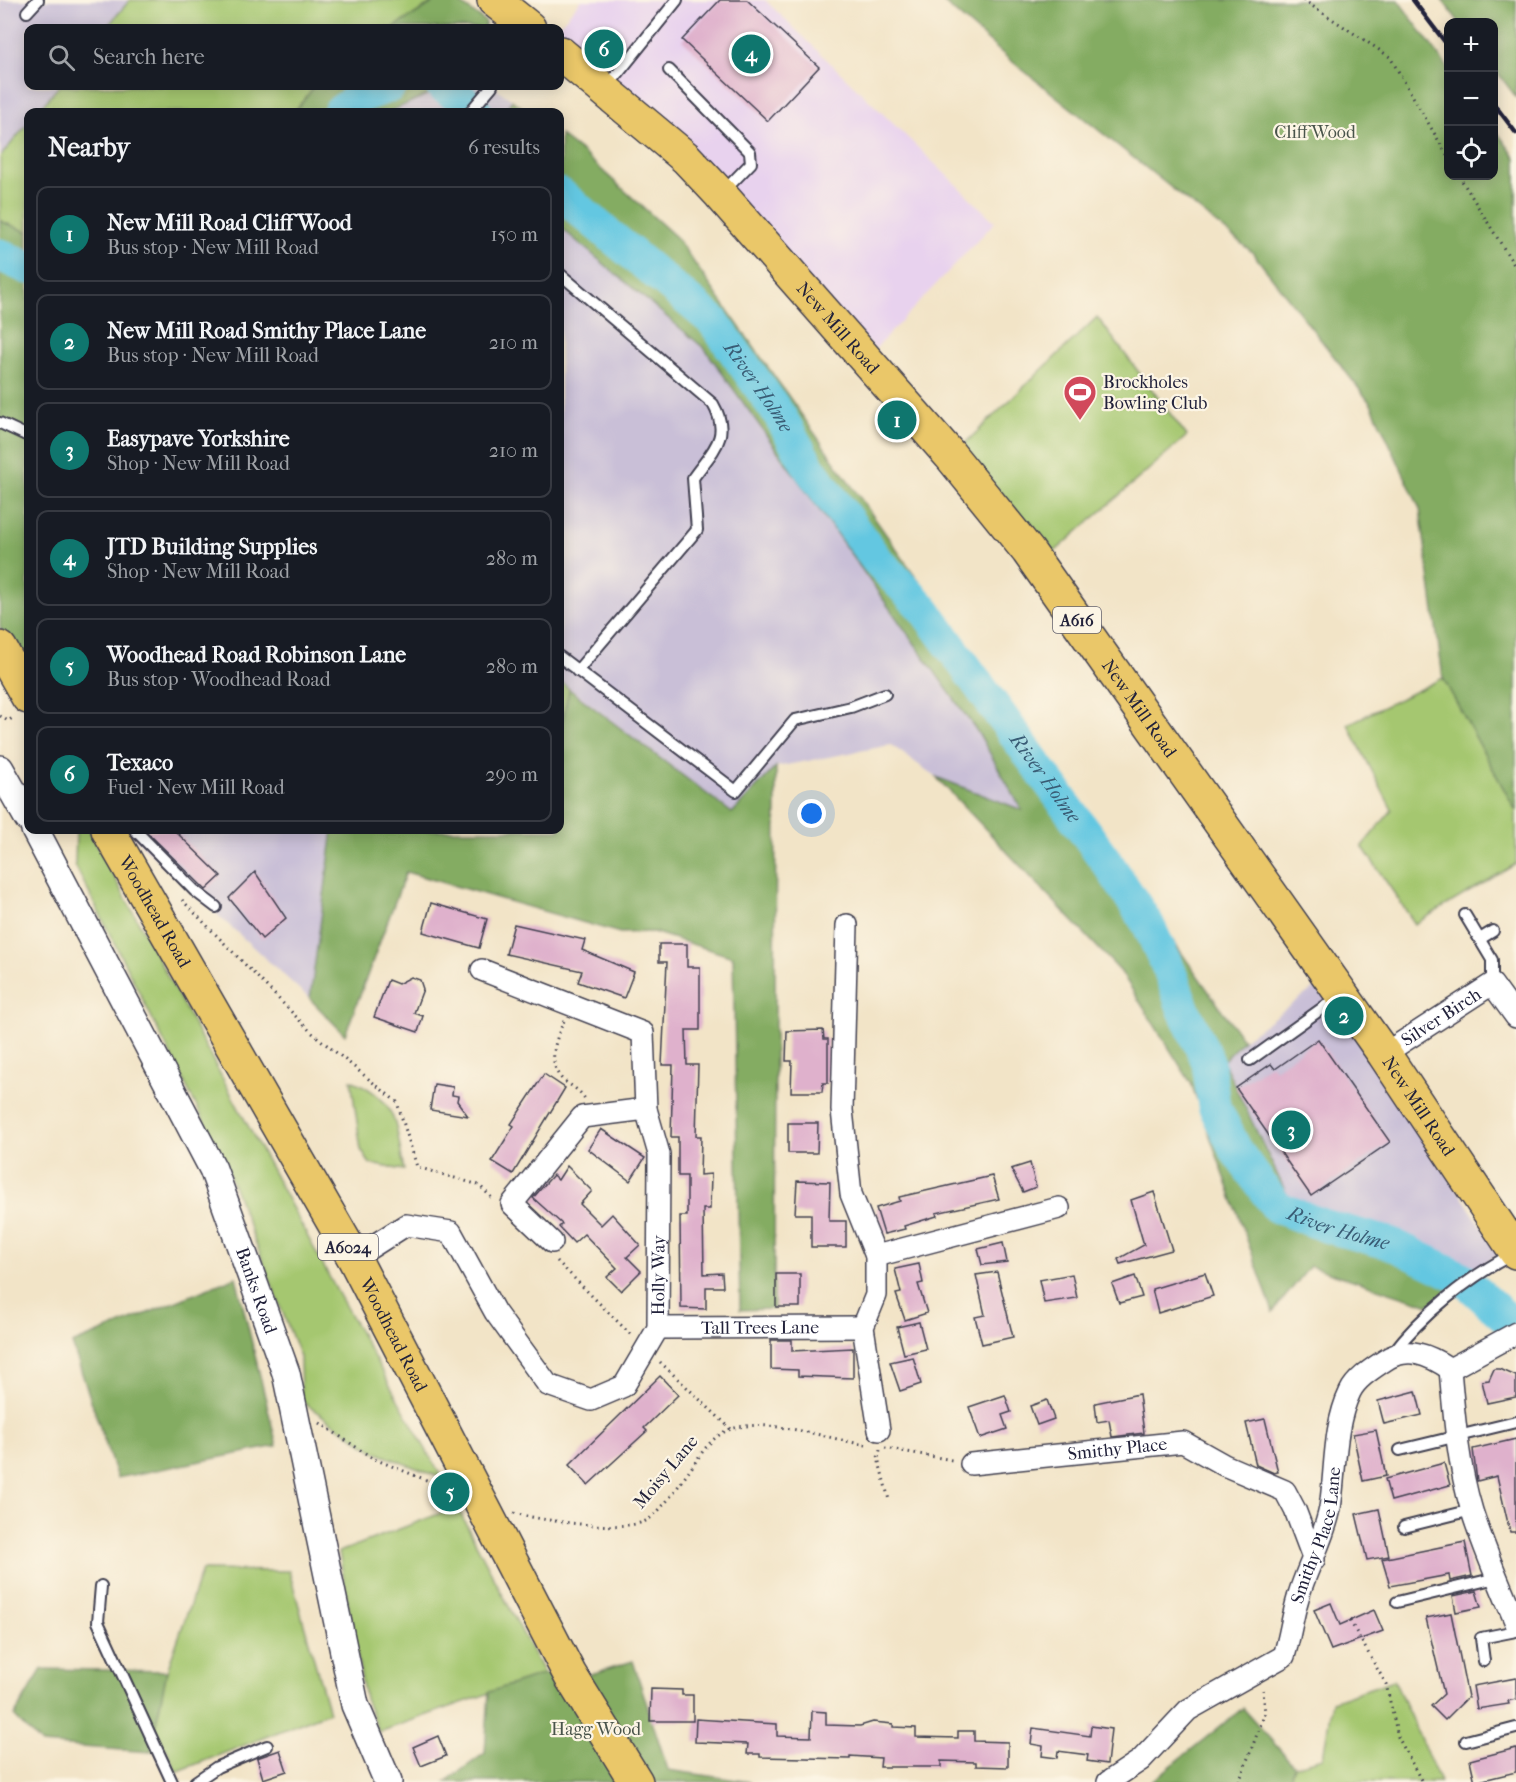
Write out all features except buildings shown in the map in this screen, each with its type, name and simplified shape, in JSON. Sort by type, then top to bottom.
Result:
[{"type":"main road","name":"New Mill Road","points":[[564,61],[605,90],[686,158],[950,455],[1028,551],[1384,1053],[1516,1252]]},
{"type":"main road","points":[[0,648],[24,690]]},
{"type":"main road","name":"Woodhead Road","points":[[110,834],[354,1258],[570,1675],[636,1782]]},
{"type":"street","points":[[0,769],[24,811]]},
{"type":"street","name":"Banks Road","points":[[45,836],[213,1169],[286,1373],[355,1706],[388,1782]]},
{"type":"street","points":[[848,925],[842,1110],[852,1194],[876,1256],[876,1295],[862,1327],[880,1439]]},
{"type":"street","name":"Holly Way","points":[[354,1258],[406,1225],[451,1232],[495,1312],[548,1385],[591,1400],[624,1386],[658,1328],[659,1154],[646,1109],[644,1033],[482,970]]},
{"type":"street","name":"Silver Birch","points":[[1384,1053],[1492,984],[1516,1017]]},
{"type":"street","points":[[553,1250],[512,1204],[582,1118],[646,1109]]},
{"type":"street","points":[[876,1256],[1059,1208]]},
{"type":"street","name":"Tall Trees Lane","points":[[658,1328],[862,1327]]},
{"type":"street","points":[[1510,1337],[1450,1369],[1457,1436],[1472,1510],[1496,1578],[1516,1623]]},
{"type":"street","name":"Smithy Place Lane","points":[[1108,1782],[1141,1760],[1188,1710],[1284,1656],[1298,1599],[1314,1560],[1330,1509],[1341,1418],[1351,1390],[1368,1371],[1390,1357],[1410,1352],[1432,1357],[1450,1369]]},
{"type":"street","name":"Smithy Place","points":[[971,1464],[1183,1442],[1224,1465],[1285,1491],[1295,1510],[1314,1560]]},
{"type":"lane","points":[[27,12],[38,0]]},
{"type":"lane","points":[[605,90],[677,0]]},
{"type":"lane","points":[[669,70],[750,152],[751,163],[720,194]]},
{"type":"lane","points":[[473,108],[489,90]]},
{"type":"lane","points":[[564,277],[713,404],[722,428],[719,442],[693,478],[697,530],[577,670]]},
{"type":"lane","points":[[0,423],[24,434]]},
{"type":"lane","points":[[564,660],[736,791],[795,720],[851,707],[885,694]]},
{"type":"lane","points":[[139,834],[195,891],[216,907]]},
{"type":"lane","points":[[1465,915],[1492,960],[1492,984]]},
{"type":"lane","points":[[1480,939],[1493,931]]},
{"type":"lane","points":[[1250,1060],[1342,994]]},
{"type":"lane","points":[[1390,1357],[1403,1339],[1484,1269],[1516,1252]]},
{"type":"lane","points":[[1400,1450],[1516,1422]]},
{"type":"lane","points":[[1404,1527],[1472,1510]]},
{"type":"lane","points":[[1397,1602],[1496,1578]]},
{"type":"lane","points":[[101,1586],[98,1622],[172,1782]]},
{"type":"lane","points":[[1485,1661],[1481,1638],[1516,1631]]},
{"type":"lane","points":[[1466,1741],[1516,1728]]},
{"type":"lane","points":[[195,1782],[217,1767],[267,1746]]},
{"type":"path","points":[[1303,0],[1390,57],[1444,149]]},
{"type":"path","points":[[1461,180],[1516,268]]},
{"type":"path","points":[[179,898],[311,1032],[397,1102],[417,1167],[479,1185],[502,1207]]},
{"type":"path","points":[[572,1005],[554,1046],[555,1067],[561,1078],[582,1093],[587,1103],[582,1118]]},
{"type":"path","points":[[553,1250],[647,1350],[731,1429],[775,1426],[880,1439],[971,1464]]},
{"type":"path","name":"Moisy Lane","points":[[296,1418],[316,1420],[375,1459],[484,1506],[534,1519],[618,1527],[648,1521],[710,1441],[731,1429]]},
{"type":"path","points":[[880,1439],[879,1458],[889,1500]]},
{"type":"path","points":[[1350,1621],[1386,1683],[1398,1737],[1422,1782]]},
{"type":"path","points":[[1239,1782],[1265,1713],[1262,1679]]},
{"type":"shaded area","points":[[0,0],[130,0],[109,24],[24,24],[24,90],[56,90],[40,108],[24,108],[24,128],[0,157]]},
{"type":"shaded area","points":[[581,0],[765,0],[995,222],[875,349],[564,43],[564,24],[560,24]]},
{"type":"shaded area","points":[[438,90],[498,90],[512,100],[507,108],[398,108]]},
{"type":"shaded area","points":[[564,230],[705,349],[979,734],[1023,811],[936,777],[891,745],[776,767],[733,813],[564,684]]},
{"type":"shaded area","points":[[131,834],[332,834],[310,999]]},
{"type":"shaded area","points":[[1321,983],[1499,1253],[1458,1281],[1290,1201],[1223,1061],[1243,1040]]},
{"type":"green space","points":[[130,0],[437,0],[399,24],[109,24]]},
{"type":"green space","points":[[437,0],[456,0],[486,22],[485,24],[399,24]]},
{"type":"green space","name":"Cliff Wood","points":[[941,0],[1398,0],[1444,63],[1444,180],[1498,180],[1498,133],[1516,158],[1516,811],[1443,678],[1420,509],[1371,404],[1252,252],[1009,59]]},
{"type":"green space","points":[[1442,0],[1516,0],[1516,97],[1498,73],[1498,18],[1456,18]]},
{"type":"green space","points":[[56,90],[312,90],[297,108],[40,108]]},
{"type":"green space","points":[[312,90],[438,90],[398,108],[297,108]]},
{"type":"green space","points":[[512,100],[523,108],[507,108]]},
{"type":"green space","points":[[24,128],[24,230],[0,221],[0,157]]},
{"type":"green space","points":[[564,138],[676,237],[1243,1040],[1223,1061],[1290,1201],[1458,1281],[1429,1305],[1310,1266],[1273,1312],[1191,1083],[1121,972],[936,777],[1022,810],[979,734],[705,349],[564,230]]},
{"type":"green space","points":[[0,221],[24,230],[24,667],[0,627]]},
{"type":"green space","points":[[1097,317],[1187,436],[1051,555],[959,449]]},
{"type":"green space","points":[[1443,678],[1516,811],[1516,864],[1415,924],[1362,846],[1392,810],[1348,724]]},
{"type":"green space","points":[[564,685],[569,689],[564,714]]},
{"type":"green space","points":[[569,689],[732,813],[776,767],[774,1309],[740,1310],[733,957],[653,932],[620,933],[406,872],[345,1035],[310,999],[332,834],[564,834],[564,714]]},
{"type":"green space","points":[[76,834],[91,834],[338,1293],[442,1478],[377,1453],[301,1401],[300,1357],[223,1159],[75,865]]},
{"type":"green space","points":[[351,1080],[378,1096],[392,1115],[404,1170],[370,1164],[361,1150]]},
{"type":"green space","points":[[236,1277],[277,1446],[117,1478],[72,1344]]},
{"type":"green space","points":[[457,1507],[544,1674],[379,1732],[365,1699],[339,1552]]},
{"type":"green space","points":[[202,1570],[289,1571],[329,1712],[176,1772],[166,1748],[150,1752],[167,1671]]},
{"type":"green space","name":"Hagg Wood","points":[[633,1661],[668,1770],[751,1782],[445,1782],[485,1753],[489,1692],[544,1674],[585,1676]]},
{"type":"green space","points":[[42,1669],[167,1671],[150,1752],[41,1744],[14,1716]]},
{"type":"green space","points":[[1394,1680],[1440,1782],[1289,1782],[1294,1766],[1323,1758],[1332,1701]]},
{"type":"green space","points":[[1243,1708],[1294,1766],[1289,1782],[1151,1782]]},
{"type":"waterway","name":"River Holme","points":[[345,108],[360,97],[379,90]]},
{"type":"waterway","name":"River Holme","points":[[449,90],[472,108]]},
{"type":"waterway","name":"River Holme","points":[[564,197],[713,321],[780,416],[810,469],[876,559],[923,608],[1109,865],[1148,924],[1170,972],[1183,1008],[1208,1062],[1214,1106],[1237,1152],[1277,1207],[1325,1226],[1392,1244],[1462,1278],[1516,1327]]},
{"type":"waterway","name":"River Holme","points":[[0,255],[24,266]]},
{"type":"railway","points":[[1413,0],[1444,41]]},
{"type":"railway","points":[[1498,109],[1516,133]]},
{"type":"place","name":"Texaco","points":[[604,49]]},
{"type":"place","name":"JTD Building Supplies","points":[[751,54]]},
{"type":"place","name":"New Mill Road Cliff Wood","points":[[897,420]]},
{"type":"place","name":"Brockholes Bowling Club","points":[[1080,421]]},
{"type":"place","name":"New Mill Road Smithy Place Lane","points":[[1344,1016]]},
{"type":"place","name":"Easypave Yorkshire","points":[[1291,1130]]},
{"type":"place","name":"Woodhead Road Robinson Lane","points":[[450,1492]]}]
